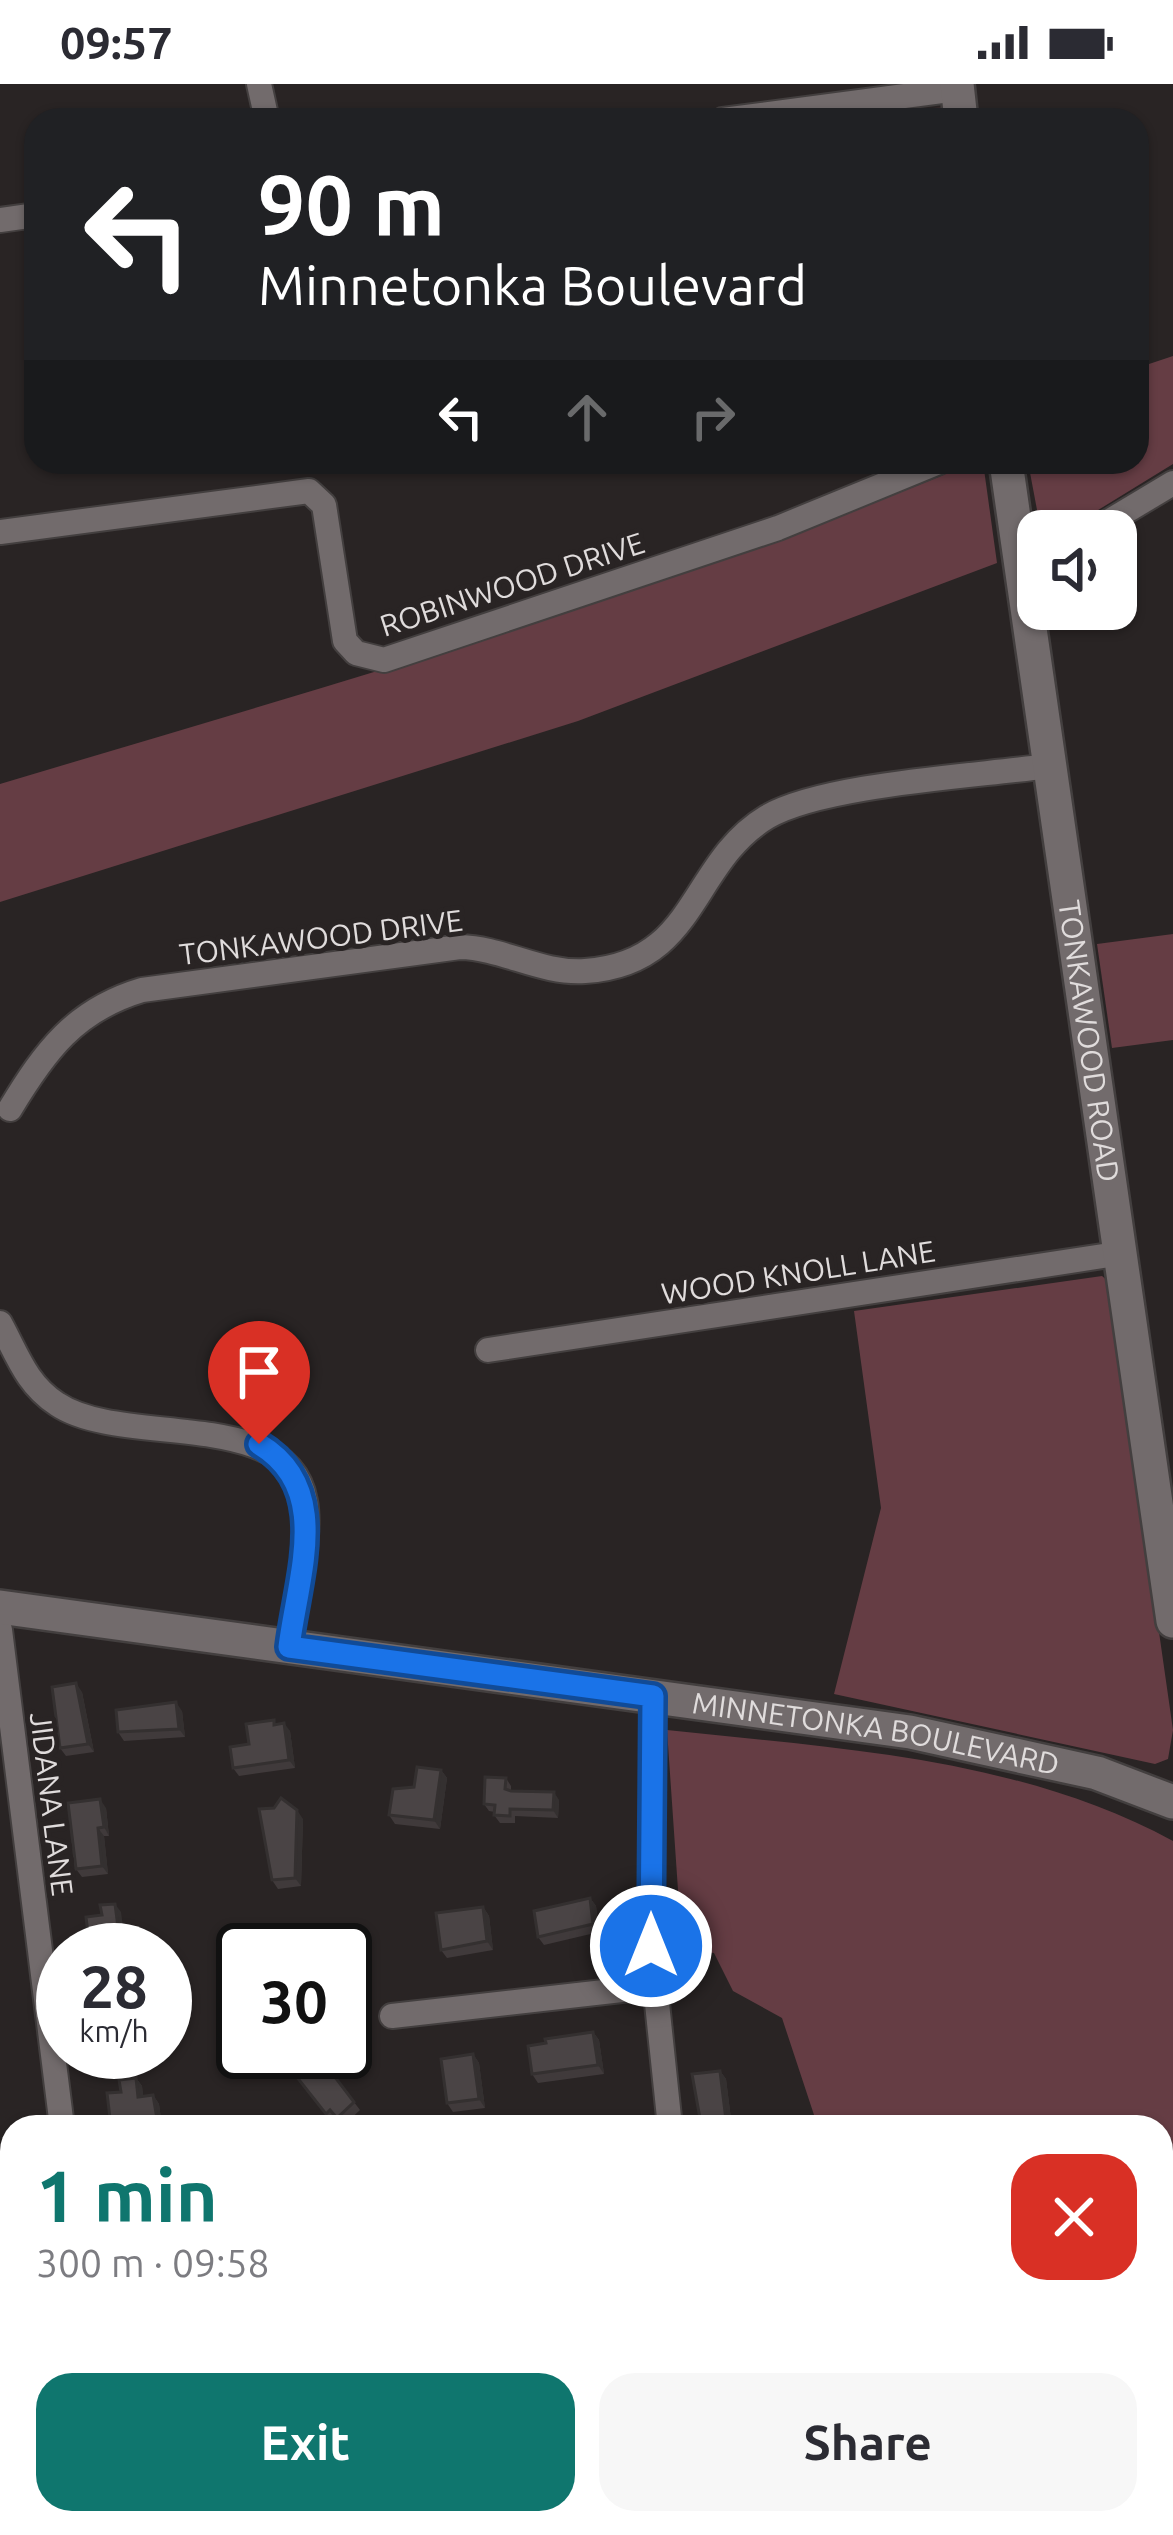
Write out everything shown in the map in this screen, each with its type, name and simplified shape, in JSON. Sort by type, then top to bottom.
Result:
[{"type":"main road","name":"TONKAWOOD ROAD","points":[[1009,474],[1018,510]]},
{"type":"main road","name":"TONKAWOOD ROAD","points":[[1036,630],[1048,766],[1173,1621]]},
{"type":"main road","name":"MINNETONKA BOULEVARD","points":[[0,1607],[910,1732],[1097,1773],[1173,1802]]},
{"type":"street","points":[[852,108],[958,98]]},
{"type":"street","name":"ROBINWOOD DRIVE","points":[[0,532],[309,491],[324,505],[345,641],[356,652],[384,660],[778,528],[910,474]]},
{"type":"street","points":[[1129,510],[1173,483]]},
{"type":"street","name":"TONKAWOOD DRIVE","points":[[10,1108],[60,1034],[112,999],[142,990],[460,947],[501,952],[551,970],[614,967],[670,937],[733,847],[780,811],[822,797],[1048,766]]},
{"type":"street","name":"WOOD KNOLL LANE","points":[[488,1350],[1116,1254]]},
{"type":"street","points":[[0,1323],[35,1386],[78,1416],[259,1444],[292,1469],[307,1507],[289,1647]]},
{"type":"street","name":"JIDANA LANE","points":[[0,1630],[61,2115]]},
{"type":"street","points":[[653,1696],[651,1946],[669,2115]]},
{"type":"street","points":[[392,2016],[657,1986]]},
{"type":"shaded area","points":[[1173,356],[1173,464],[1098,510],[1037,510],[1030,474],[1149,474],[1149,364]]},
{"type":"shaded area","points":[[945,474],[985,474],[997,563],[578,721],[0,902],[0,784],[614,596]]},
{"type":"shaded area","points":[[1173,934],[1173,1040],[1112,1048],[1097,944]]},
{"type":"shaded area","points":[[1102,1276],[1109,1282],[1173,1730],[1168,1759],[1155,1764],[834,1694],[881,1508],[854,1311]]},
{"type":"shaded area","points":[[667,1730],[926,1761],[1053,1791],[1173,1841],[1173,2115],[814,2115],[782,2018],[733,1991],[714,1953],[682,1948]]},
{"type":"building","points":[[76,1683],[88,1744],[60,1748],[52,1687]]},
{"type":"building","points":[[176,1702],[179,1729],[118,1732],[116,1710]]},
{"type":"building","points":[[274,1720],[274,1725],[284,1723],[289,1760],[233,1768],[230,1747],[249,1744],[246,1724]]},
{"type":"building","points":[[417,1767],[441,1770],[434,1820],[389,1815],[393,1789],[414,1787]]},
{"type":"building","points":[[485,1777],[506,1778],[505,1789],[511,1791],[554,1792],[553,1810],[510,1809],[510,1816],[494,1815],[495,1805],[484,1804]]},
{"type":"building","points":[[281,1798],[297,1810],[295,1878],[272,1880],[259,1809],[274,1808]]},
{"type":"building","points":[[100,1799],[102,1866],[76,1869],[68,1803]]},
{"type":"building","points":[[590,1898],[593,1924],[538,1937],[534,1911]]},
{"type":"building","points":[[115,1904],[117,1923],[87,1923],[86,1917],[102,1915],[100,1905]]},
{"type":"building","points":[[483,1907],[487,1941],[441,1950],[436,1913]]},
{"type":"building","points":[[593,2032],[598,2065],[532,2074],[528,2046]]},
{"type":"building","points":[[473,2054],[479,2099],[447,2103],[441,2059]]},
{"type":"building","points":[[720,2071],[725,2115],[699,2115],[692,2074]]},
{"type":"building","points":[[136,2079],[138,2097],[153,2095],[156,2115],[110,2115],[107,2093],[121,2092],[119,2080]]},
{"type":"building","points":[[298,2079],[337,2079],[354,2102],[340,2115],[330,2110],[326,2114]]},
{"type":"route","points":[[259,1444],[292,1469],[307,1507],[289,1647],[653,1696],[651,1946]]}]
